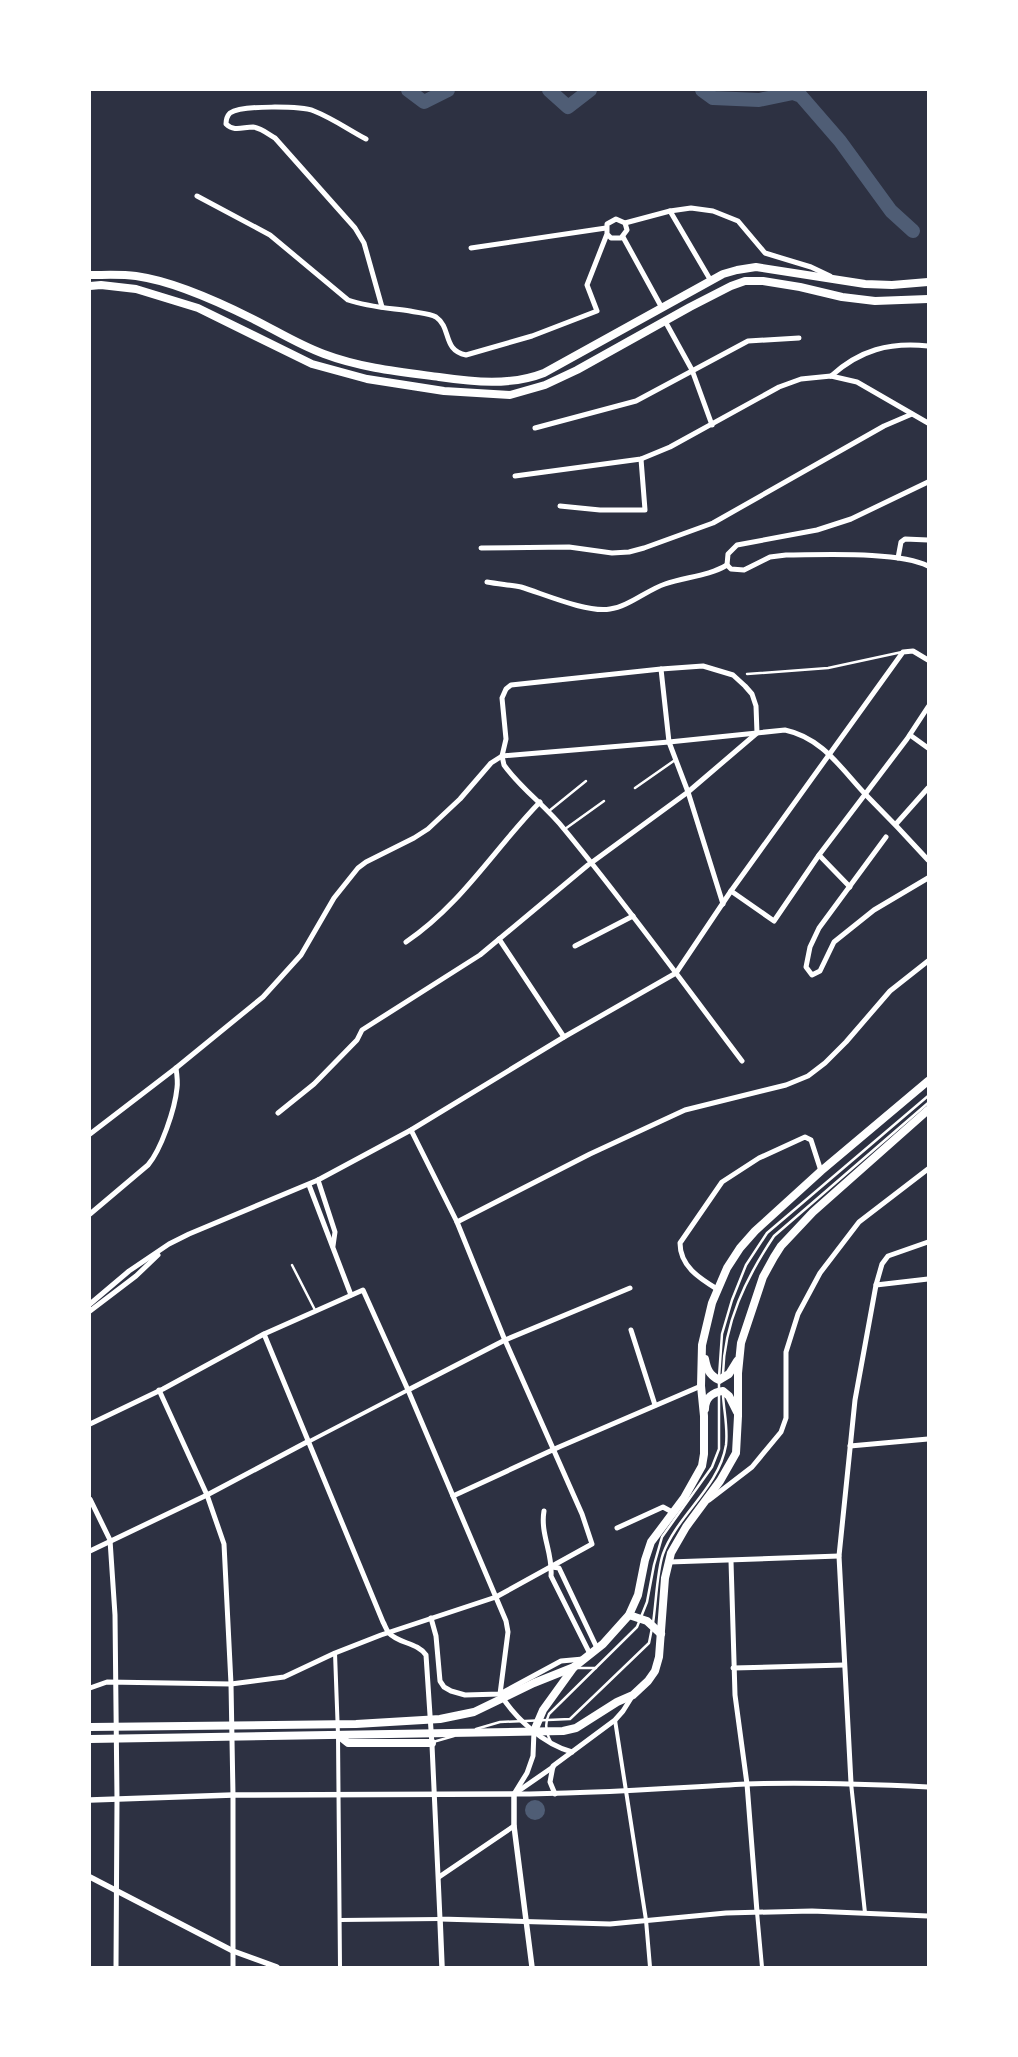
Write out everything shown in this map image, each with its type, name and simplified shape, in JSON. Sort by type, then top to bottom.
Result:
[{"type":"main road","points":[[90,274],[136,276],[192,291],[299,344],[348,362],[480,382],[509,381],[534,377],[544,373],[711,281],[737,270],[756,267],[883,284],[928,282]]},
{"type":"main road","points":[[90,286],[101,285],[136,289],[198,308],[269,341],[312,364],[367,379],[444,391],[510,395],[545,386],[725,289],[745,281],[763,281],[800,286],[842,298],[875,301],[928,298]]},
{"type":"main road","points":[[269,341],[272,329]]},
{"type":"main road","points":[[704,1416],[701,1386],[702,1345],[717,1289],[727,1268],[740,1248],[755,1231],[821,1171],[928,1081]]},
{"type":"main road","points":[[90,1739],[563,1731],[576,1728],[617,1702],[633,1695],[648,1681],[660,1657],[665,1578],[675,1545],[720,1481],[736,1453],[739,1357],[747,1321],[763,1278],[781,1246],[813,1212],[928,1110]]},
{"type":"main road","points":[[702,1345],[708,1371],[721,1379],[729,1374],[739,1357]]},
{"type":"main road","points":[[534,1731],[542,1720],[543,1710],[574,1667],[597,1648],[629,1615],[638,1595],[645,1560],[652,1542],[674,1513],[702,1466],[705,1404],[708,1398],[721,1392],[733,1402],[738,1416]]},
{"type":"main road","points":[[629,1615],[653,1624],[661,1634]]},
{"type":"main road","points":[[90,1727],[338,1725],[440,1719],[463,1716],[492,1705],[534,1683],[574,1667]]},
{"type":"main road","points":[[338,1735],[348,1743],[432,1743]]},
{"type":"street","points":[[366,140],[312,110],[272,107],[239,109],[229,114],[226,119],[226,124],[230,127],[236,129],[254,127],[275,138],[355,228],[364,243],[382,307]]},
{"type":"street","points":[[197,196],[270,234],[348,300],[364,305],[426,314],[437,318],[443,325],[452,348],[457,353],[466,355],[532,336],[597,311],[587,285],[612,219],[619,219],[625,223],[626,230],[623,237]]},
{"type":"street","points":[[625,223],[670,211],[691,208],[713,211],[738,220],[765,253],[811,267],[835,279]]},
{"type":"street","points":[[670,211],[711,281]]},
{"type":"street","points":[[606,231],[614,239],[623,237]]},
{"type":"street","points":[[471,248],[606,231]]},
{"type":"street","points":[[623,237],[662,308]]},
{"type":"street","points":[[665,321],[692,370],[712,425]]},
{"type":"street","points":[[535,428],[636,401],[748,341],[799,338]]},
{"type":"street","points":[[831,376],[844,364],[863,353],[879,348],[915,344],[928,346]]},
{"type":"street","points":[[515,476],[641,459],[670,447],[789,382],[831,376],[865,386],[928,423]]},
{"type":"street","points":[[481,548],[569,547],[612,553],[629,552],[644,548],[714,523],[884,426],[912,414]]},
{"type":"street","points":[[560,506],[600,510],[645,510],[641,459]]},
{"type":"street","points":[[727,565],[728,554],[737,545],[817,530],[851,518],[928,482]]},
{"type":"street","points":[[898,558],[901,542],[905,539],[928,540]]},
{"type":"street","points":[[727,565],[731,569],[741,571],[770,557],[786,555],[898,558],[920,562],[928,566]]},
{"type":"street","points":[[487,582],[519,587],[587,607],[609,610],[650,590],[683,578],[715,571],[727,565]]},
{"type":"street","points":[[90,1304],[129,1271],[169,1244],[309,1185],[410,1130],[564,1037],[676,973],[731,891],[903,652],[913,651],[928,660]]},
{"type":"street","points":[[742,1061],[565,829],[506,768],[502,756],[506,739],[502,698],[506,689],[512,685],[703,666],[733,675],[752,694],[756,706],[757,733]]},
{"type":"street","points":[[661,669],[669,742],[688,792],[723,904]]},
{"type":"street","points":[[731,891],[774,921],[819,855],[910,735],[928,706]]},
{"type":"street","points":[[90,1134],[264,997],[301,955],[334,898],[358,868],[428,829],[460,799],[491,763],[502,756],[785,730],[800,734],[830,754],[928,860]]},
{"type":"street","points":[[278,1113],[314,1084],[357,1040],[362,1030],[480,955],[591,863],[688,792],[757,733]]},
{"type":"street","points":[[910,735],[928,748]]},
{"type":"street","points":[[896,824],[928,788]]},
{"type":"street","points":[[406,942],[422,932],[450,907],[470,886],[506,838],[540,802]]},
{"type":"street","points":[[886,837],[819,928],[810,947],[806,967],[812,976],[820,971],[834,942],[874,910],[928,878]]},
{"type":"street","points":[[819,855],[850,888]]},
{"type":"street","points":[[574,946],[633,916]]},
{"type":"street","points":[[499,939],[564,1037]]},
{"type":"street","points":[[457,1222],[590,1154],[685,1110],[786,1085],[808,1076],[825,1063],[846,1042],[890,991],[928,962]]},
{"type":"street","points":[[90,1214],[155,1157],[168,1124],[177,1088],[176,1068]]},
{"type":"street","points":[[90,1688],[106,1682],[231,1684],[284,1678],[335,1654],[388,1633],[496,1597],[592,1544],[582,1514],[505,1340],[457,1222],[410,1130]]},
{"type":"street","points":[[717,1289],[698,1278],[685,1263],[680,1253],[680,1243],[722,1182],[758,1158],[805,1137],[811,1140],[821,1171]]},
{"type":"street","points":[[703,1505],[752,1467],[781,1432],[786,1418],[786,1352],[798,1314],[820,1273],[859,1222],[928,1169]]},
{"type":"street","points":[[318,1180],[335,1232],[333,1247]]},
{"type":"street","points":[[309,1185],[351,1295]]},
{"type":"street","points":[[865,1912],[851,1783],[839,1556],[855,1400],[876,1285],[882,1264],[888,1256],[928,1242]]},
{"type":"street","points":[[90,1311],[136,1276],[169,1244]]},
{"type":"street","points":[[876,1285],[928,1280]]},
{"type":"street","points":[[90,1551],[207,1495],[505,1340],[630,1288]]},
{"type":"street","points":[[90,1424],[159,1390],[264,1334],[363,1290],[408,1390],[506,1620],[508,1632],[500,1694],[509,1707],[547,1742],[572,1752]]},
{"type":"street","points":[[631,1330],[655,1405]]},
{"type":"street","points":[[264,1334],[307,1442],[388,1633],[422,1650],[427,1660],[442,1967]]},
{"type":"street","points":[[453,1496],[554,1449],[701,1386]]},
{"type":"street","points":[[159,1390],[207,1495],[224,1544],[232,1725],[233,1967]]},
{"type":"street","points":[[850,1446],[928,1439]]},
{"type":"street","points":[[90,1499],[110,1540],[115,1615],[116,1967]]},
{"type":"street","points":[[617,1528],[663,1507],[674,1513]]},
{"type":"street","points":[[431,1618],[436,1636],[440,1681],[444,1687],[451,1691],[465,1694],[500,1694],[561,1661],[587,1656],[551,1576],[552,1566],[544,1538],[542,1522],[544,1511]]},
{"type":"street","points":[[669,1562],[839,1556]]},
{"type":"street","points":[[731,1561],[733,1668],[747,1784],[762,1967]]},
{"type":"street","points":[[552,1566],[558,1568],[597,1648]]},
{"type":"street","points":[[404,1627],[402,1634],[408,1644]]},
{"type":"street","points":[[335,1654],[338,1725],[337,1795],[340,1967]]},
{"type":"street","points":[[733,1668],[844,1665]]},
{"type":"street","points":[[514,1794],[615,1720],[633,1695]]},
{"type":"street","points":[[615,1720],[646,1920],[650,1967]]},
{"type":"street","points":[[532,1967],[514,1826],[514,1794],[527,1773],[533,1756],[534,1731]]},
{"type":"street","points":[[553,1766],[550,1782],[555,1794]]},
{"type":"street","points":[[90,1800],[233,1795],[555,1794],[747,1784],[851,1783],[928,1786]]},
{"type":"street","points":[[439,1877],[514,1826]]},
{"type":"street","points":[[90,1877],[233,1951],[277,1967]]},
{"type":"street","points":[[340,1920],[526,1920],[610,1924],[757,1912],[865,1912],[928,1916]]},
{"type":"lane","points":[[747,674],[828,668],[903,652]]},
{"type":"lane","points":[[635,788],[676,759]]},
{"type":"lane","points":[[549,811],[586,781]]},
{"type":"lane","points":[[565,829],[604,801]]},
{"type":"lane","points":[[542,1720],[637,1627],[648,1602],[654,1565],[662,1537],[712,1467],[718,1449],[722,1334],[732,1300],[746,1265],[767,1233],[928,1096]]},
{"type":"lane","points":[[721,1379],[727,1336],[737,1304],[756,1264],[774,1236],[928,1102]]},
{"type":"lane","points":[[292,1265],[316,1311]]},
{"type":"lane","points":[[432,1743],[500,1722],[570,1719],[649,1643],[662,1555],[670,1538],[721,1464],[726,1445],[726,1426],[721,1392]]},
{"type":"lane","points":[[574,1667],[596,1668]]},
{"type":"lane","points":[[542,1720],[547,1734],[556,1746]]},
{"type":"water","points":[[535,1800],[542,1803],[545,1810],[542,1817],[535,1820],[528,1817],[525,1810],[528,1803]]},
{"type":"waterway","points":[[408,90],[424,102],[448,90]]},
{"type":"waterway","points":[[549,90],[568,107],[590,90]]},
{"type":"waterway","points":[[702,90],[713,98],[759,100],[793,93],[801,96],[840,141],[891,211],[913,231]]}]
